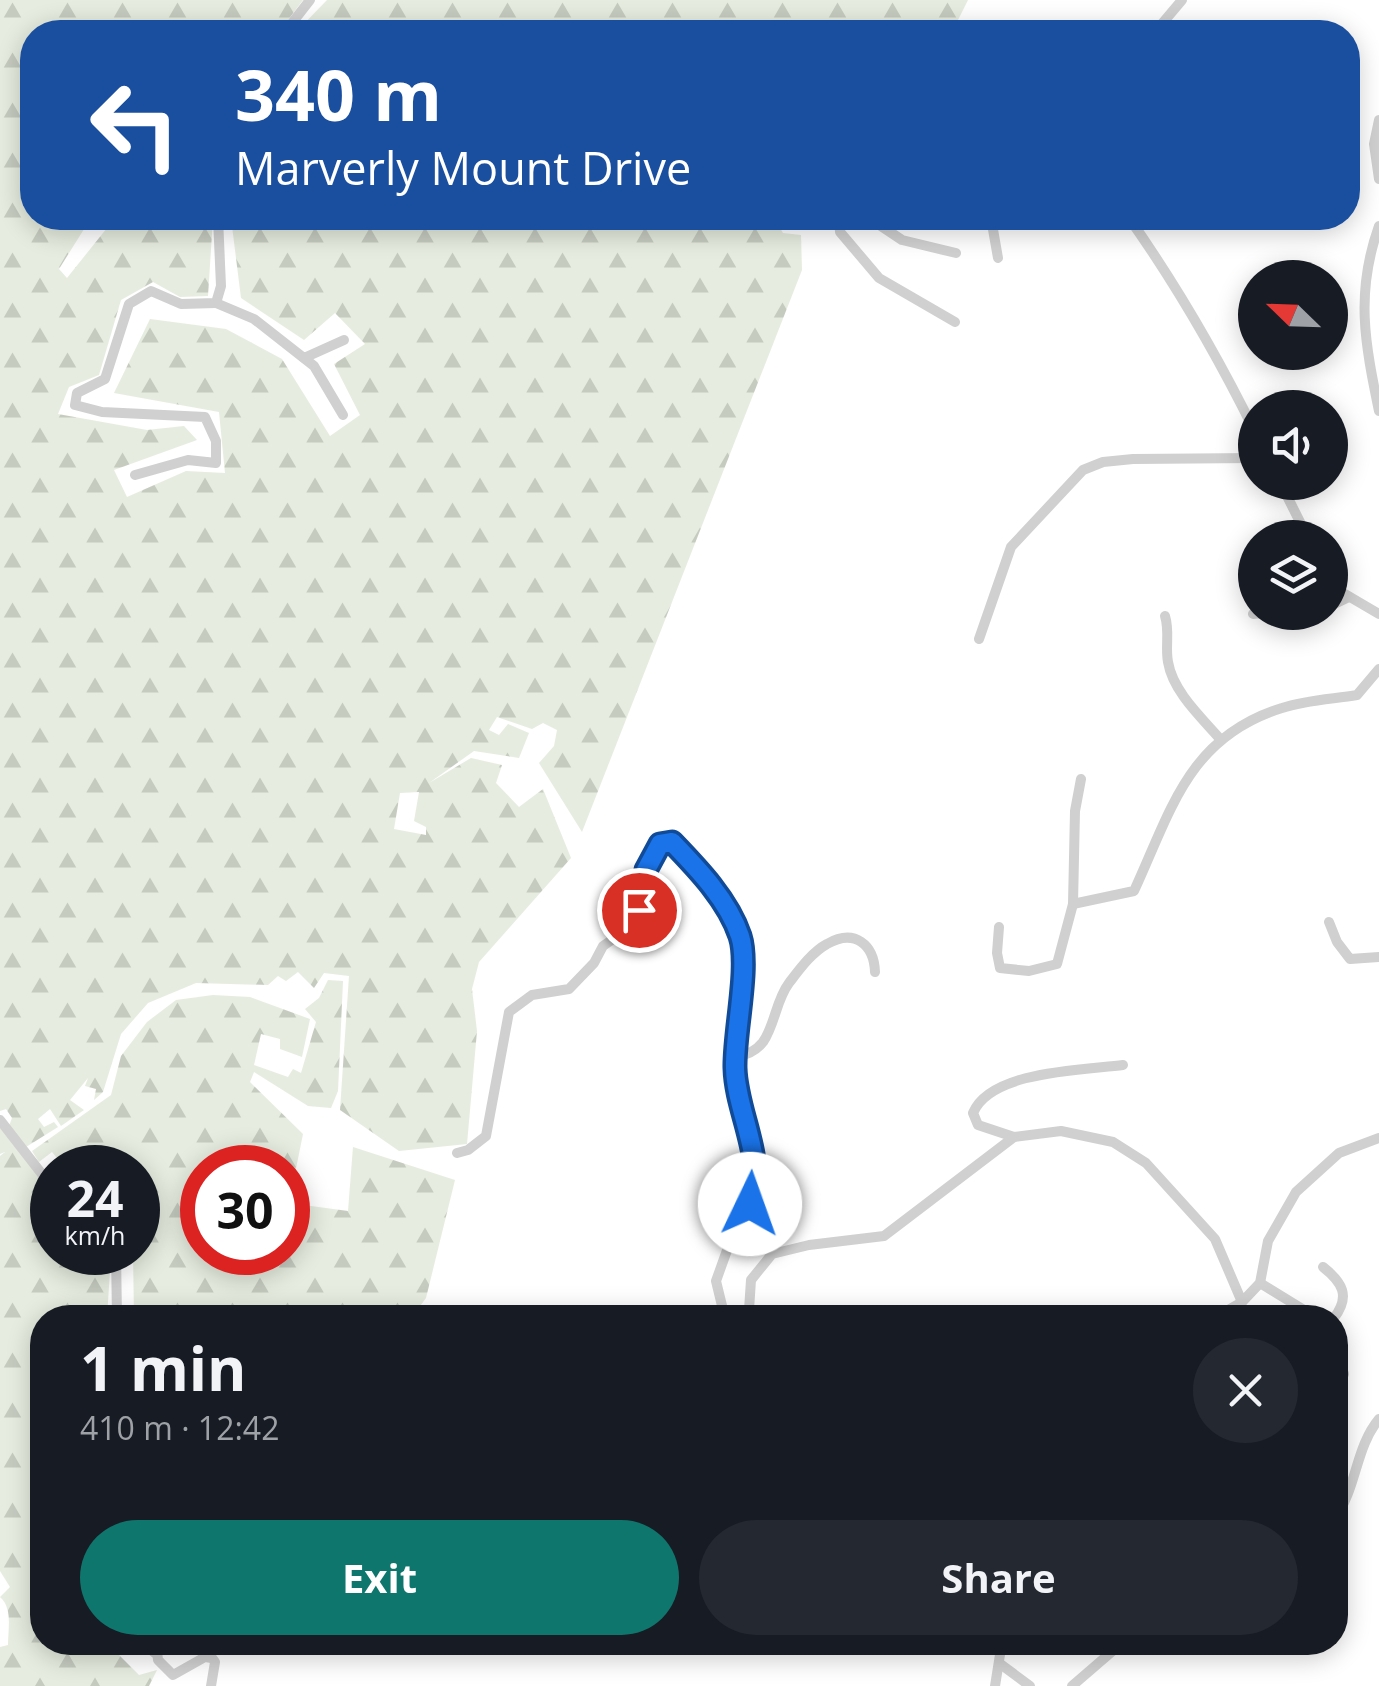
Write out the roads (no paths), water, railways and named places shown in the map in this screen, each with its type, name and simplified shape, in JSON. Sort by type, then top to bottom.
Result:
[{"type":"street","points":[[294,20],[310,0]]},
{"type":"street","points":[[1165,20],[1182,0]]},
{"type":"street","points":[[1379,120],[1374,144],[1379,178]]},
{"type":"street","points":[[1379,226],[1368,254],[1362,298],[1366,346],[1379,411]]},
{"type":"street","points":[[216,303],[221,286],[219,230]]},
{"type":"street","points":[[840,230],[879,278],[955,322]]},
{"type":"street","points":[[887,230],[902,240],[956,253]]},
{"type":"street","points":[[992,230],[998,258]]},
{"type":"street","points":[[1138,230],[1162,264],[1238,398]]},
{"type":"street","points":[[136,475],[188,460],[216,464],[216,441],[205,418],[102,412],[75,405],[77,393],[105,380],[129,304],[151,291],[181,304],[216,303],[254,319],[314,366],[343,415]]},
{"type":"street","points":[[304,358],[344,340]]},
{"type":"street","points":[[979,640],[1011,547],[1083,470],[1103,462],[1134,459],[1238,458]]},
{"type":"street","points":[[1349,597],[1379,614]]},
{"type":"street","points":[[1165,616],[1170,631],[1167,661],[1174,679],[1221,740]]},
{"type":"street","points":[[1073,904],[1134,892],[1187,775],[1221,740],[1257,716],[1286,706],[1358,695],[1379,669]]},
{"type":"street","points":[[1000,926],[1000,968],[1029,972],[1057,964],[1073,904],[1075,811],[1080,778]]},
{"type":"street","points":[[458,1153],[486,1136],[508,1012],[532,995],[569,989],[594,963],[603,946],[626,930],[639,910],[646,870],[660,844],[672,842],[708,879],[740,938],[741,997],[735,1068],[756,1176],[750,1204],[734,1228],[716,1281],[722,1305]]},
{"type":"street","points":[[1329,922],[1337,942],[1350,958],[1379,958]]},
{"type":"street","points":[[736,1057],[749,1054],[764,1041],[788,984],[830,942],[844,939],[868,944],[874,953],[875,972]]},
{"type":"street","points":[[1122,1065],[1018,1079],[978,1100],[972,1113],[978,1125],[1014,1137],[1061,1132],[1078,1135],[1113,1142],[1146,1163],[1215,1239],[1242,1302]]},
{"type":"street","points":[[0,1120],[30,1159]]},
{"type":"street","points":[[750,1305],[751,1280],[772,1254],[809,1245],[884,1236],[1014,1137]]},
{"type":"street","points":[[1237,1305],[1260,1283],[1268,1241],[1296,1192],[1339,1154],[1379,1138]]},
{"type":"street","points":[[1323,1267],[1339,1280],[1344,1292],[1342,1305]]},
{"type":"street","points":[[116,1275],[117,1305]]},
{"type":"street","points":[[1260,1283],[1295,1305]]},
{"type":"street","points":[[1348,1494],[1363,1444],[1379,1419]]},
{"type":"street","points":[[158,1655],[162,1667],[173,1675],[201,1659],[212,1658],[216,1662],[211,1686]]},
{"type":"street","points":[[996,1686],[1000,1655]]},
{"type":"street","points":[[1072,1686],[1108,1655]]},
{"type":"street","points":[[999,1662],[1030,1686]]}]
